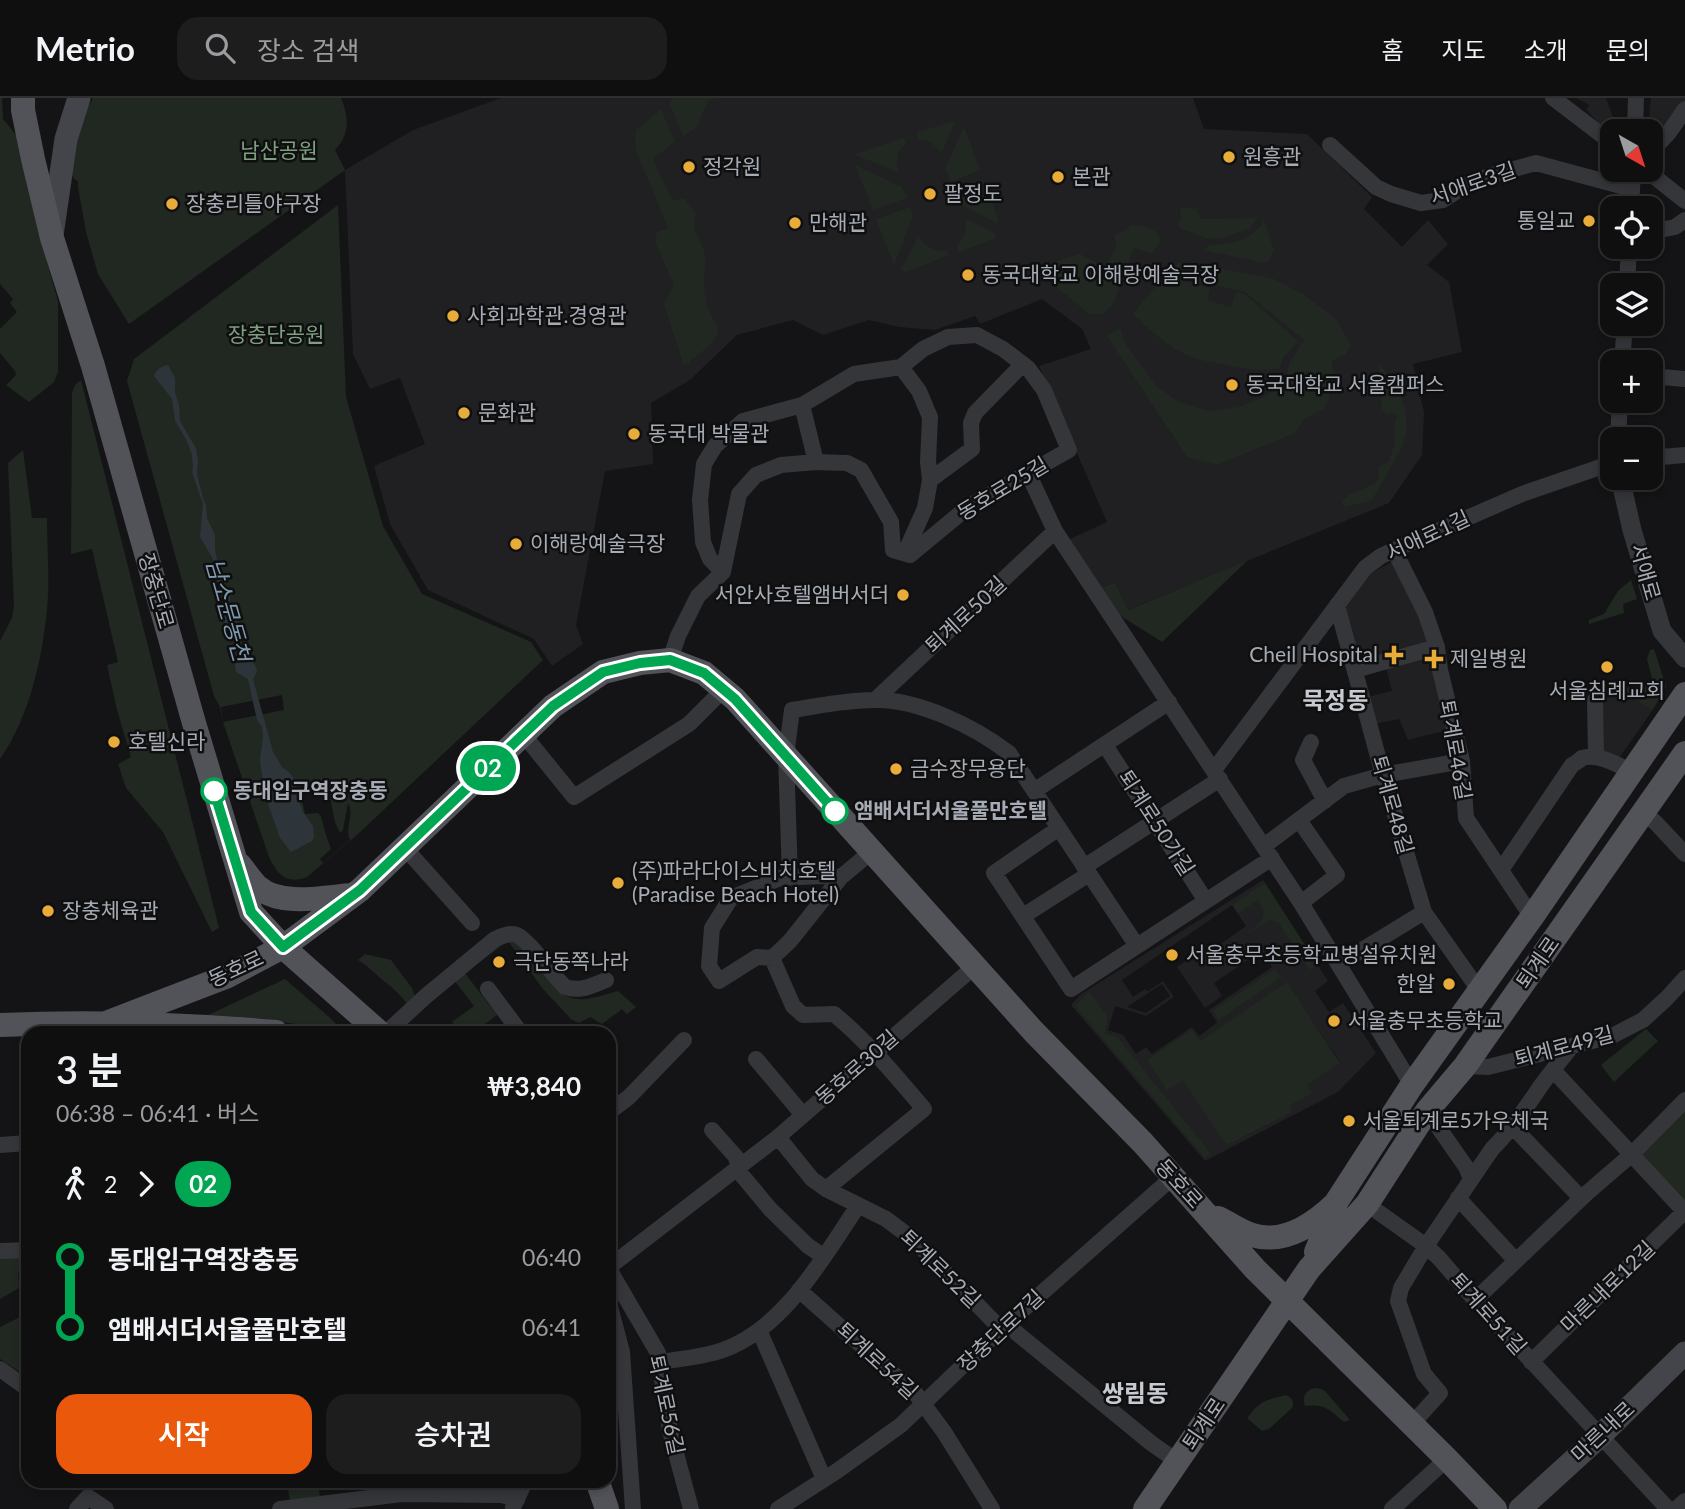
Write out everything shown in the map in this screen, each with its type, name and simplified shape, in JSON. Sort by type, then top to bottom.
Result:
[{"type":"main road","points":[[52,238],[66,139],[79,98]]},
{"type":"main road","name":"장충단로","points":[[28,102],[52,238],[93,366],[194,723],[251,912],[283,947],[372,1026]]},
{"type":"main road","name":"동호로","points":[[0,1025],[106,1023],[228,976],[283,947],[356,892],[553,706],[603,672],[640,663],[670,660],[704,673],[735,699],[974,967],[1173,1177],[1255,1269],[1491,1505]]},
{"type":"main road","name":"퇴계로","points":[[1309,1269],[1338,1201],[1412,1085],[1685,694]]},
{"type":"main road","name":"퇴계로","points":[[1152,1506],[1178,1462],[1287,1300],[1309,1269],[1367,1204],[1427,1111],[1465,1066],[1685,753]]},
{"type":"main road","points":[[235,859],[258,888],[272,896],[302,900],[356,892]]},
{"type":"main road","points":[[106,1023],[151,1026]]},
{"type":"main road","points":[[1202,1209],[1248,1233],[1263,1237],[1303,1230],[1338,1201]]},
{"type":"main road","name":"마른내로","points":[[1518,1509],[1599,1437],[1685,1353]]},
{"type":"main road","points":[[600,1488],[607,1509]]},
{"type":"main road","points":[[1491,1505],[1518,1509]]},
{"type":"street","points":[[1553,98],[1600,134]]},
{"type":"street","points":[[1635,119],[1636,98]]},
{"type":"street","points":[[1663,140],[1685,109]]},
{"type":"street","name":"서애로3길","points":[[1330,145],[1376,187],[1421,203],[1443,200],[1466,185],[1536,163],[1632,189]]},
{"type":"street","points":[[1632,182],[1632,196]]},
{"type":"street","points":[[1661,182],[1685,201]]},
{"type":"street","points":[[1663,229],[1675,227],[1685,220]]},
{"type":"street","points":[[723,572],[710,559],[703,542],[700,500],[704,464],[715,446],[743,421],[802,405],[854,374],[901,367],[923,349],[948,337],[977,335],[1023,364],[975,412],[971,424],[972,449],[930,480]]},
{"type":"street","name":"동호로25길","points":[[901,367],[919,391],[930,417],[930,480],[925,509],[905,553],[911,555],[968,507],[1069,450],[1044,390],[1023,364]]},
{"type":"street","points":[[1663,377],[1685,379]]},
{"type":"street","points":[[802,405],[817,462]]},
{"type":"street","points":[[1663,457],[1685,455]]},
{"type":"street","points":[[670,660],[678,636],[698,596],[723,572],[739,494],[756,475],[781,465],[817,462],[847,463],[861,470],[891,522],[893,550],[905,553]]},
{"type":"street","name":"서애로1길","points":[[1217,774],[1365,568],[1381,556],[1522,494],[1600,467]]},
{"type":"street","points":[[1028,473],[1055,531],[1301,902],[1412,1085]]},
{"type":"street","name":"서애로","points":[[1623,490],[1662,631],[1685,658]]},
{"type":"street","name":"퇴계로50길","points":[[876,699],[1055,531]]},
{"type":"street","name":"퇴계로46길","points":[[1394,550],[1425,612],[1437,648],[1462,761],[1466,818],[1532,916]]},
{"type":"street","name":"퇴계로48길","points":[[1337,605],[1424,912],[1479,990]]},
{"type":"street","points":[[1355,670],[1437,648]]},
{"type":"street","points":[[523,734],[574,797],[689,724],[723,690]]},
{"type":"street","points":[[790,877],[786,756],[792,710],[876,699],[927,709],[994,742],[1009,753],[1137,946]]},
{"type":"street","points":[[1595,700],[1596,757]]},
{"type":"street","points":[[1034,790],[1169,702]]},
{"type":"street","points":[[1311,742],[1303,760],[1325,801]]},
{"type":"street","name":"퇴계로50가길","points":[[1105,745],[1206,901]]},
{"type":"street","points":[[1501,870],[1572,765],[1581,758],[1596,757],[1632,772]]},
{"type":"street","points":[[1059,828],[994,873],[1071,989],[1206,901],[1268,852],[1299,820],[1344,786],[1383,775],[1462,761]]},
{"type":"street","points":[[1023,916],[1217,774]]},
{"type":"street","points":[[1644,814],[1685,854]]},
{"type":"street","points":[[1299,820],[1337,875],[1301,902]]},
{"type":"street","points":[[404,847],[472,923]]},
{"type":"street","points":[[841,877],[780,878],[731,898],[712,928],[709,966],[719,981],[757,957],[772,958],[790,941],[841,877],[871,852]]},
{"type":"street","points":[[1339,964],[1424,912]]},
{"type":"street","points":[[394,1026],[495,939],[504,935],[512,934],[523,939],[565,987],[584,989],[606,981]]},
{"type":"street","points":[[772,958],[793,1006],[803,1015],[834,1014],[876,1053],[924,1109],[826,1189]]},
{"type":"street","name":"동호로30길","points":[[616,1263],[778,1137],[974,967]]},
{"type":"street","name":"퇴계로49길","points":[[1465,1066],[1488,1067],[1612,1036],[1643,1020],[1685,978]]},
{"type":"street","points":[[488,989],[516,1026]]},
{"type":"street","points":[[616,1107],[629,1097],[684,1040]]},
{"type":"street","points":[[1404,1417],[1440,1393],[1424,1374],[1398,1301],[1401,1288],[1492,1149],[1513,1127],[1571,1047]]},
{"type":"street","points":[[756,1059],[803,1115]]},
{"type":"street","name":"마른내로12길","points":[[1531,1362],[1685,1212],[1553,1070]]},
{"type":"street","points":[[1475,1300],[1581,1198],[1631,1155],[1685,1100]]},
{"type":"street","points":[[1427,1111],[1466,1167],[1471,1179]]},
{"type":"street","points":[[1513,1127],[1581,1198]]},
{"type":"street","points":[[712,1130],[736,1157],[740,1173],[787,1227],[823,1256]]},
{"type":"street","name":"퇴계로52길","points":[[778,1137],[812,1179],[826,1189],[886,1219],[914,1240],[1001,1329],[1013,1330],[1178,1462]]},
{"type":"street","points":[[0,1145],[21,1144]]},
{"type":"street","name":"장충단로7길","points":[[778,1509],[901,1425],[1001,1329],[1173,1177]]},
{"type":"street","points":[[1458,1198],[1517,1261]]},
{"type":"street","name":"퇴계로51길","points":[[1367,1204],[1439,1258],[1599,1437],[1668,1509]]},
{"type":"street","points":[[659,1362],[724,1350],[759,1330],[787,1307],[858,1206]]},
{"type":"street","points":[[0,1251],[21,1250]]},
{"type":"street","name":"퇴계로56길","points":[[616,1280],[658,1353],[670,1431],[691,1509]]},
{"type":"street","name":"퇴계로54길","points":[[799,1290],[916,1394],[944,1432],[992,1509]]},
{"type":"street","points":[[616,1329],[622,1352],[633,1509]]},
{"type":"street","points":[[759,1330],[824,1479]]},
{"type":"street","points":[[0,1369],[21,1384]]},
{"type":"street","points":[[1392,1509],[1447,1459]]},
{"type":"street","points":[[279,1509],[402,1494],[502,1495],[514,1504],[522,1488]]},
{"type":"street","points":[[425,1509],[440,1494]]},
{"type":"street","points":[[77,1509],[88,1497],[106,1509]]},
{"type":"street","points":[[1676,1509],[1685,1501]]},
{"type":"shaded area","name":"동국대학교 서울캠퍼스","points":[[501,98],[1193,98],[1204,129],[1307,134],[1372,197],[1364,209],[1402,247],[1428,220],[1448,244],[1427,265],[1449,282],[1462,352],[1413,364],[1424,412],[1422,455],[1389,503],[1127,610],[1097,589],[1068,540],[1107,522],[1039,366],[1091,349],[1082,329],[1042,299],[980,324],[975,316],[935,330],[899,327],[869,320],[823,335],[793,320],[737,335],[690,380],[651,403],[653,464],[605,471],[576,625],[583,644],[552,666],[534,639],[428,590],[390,524],[374,466],[425,444],[400,378],[370,389],[353,354],[345,170],[413,130]]},
{"type":"shaded area","points":[[1576,98],[1606,98],[1614,119],[1600,119],[1600,125],[1586,109],[1590,105]]},
{"type":"shaded area","points":[[1651,98],[1685,98],[1685,103],[1663,130],[1663,119],[1649,119]]},
{"type":"shaded area","name":"Cheil Hospital","points":[[1394,561],[1425,612],[1451,729],[1408,740],[1399,719],[1370,725],[1363,698],[1392,691],[1385,663],[1355,670],[1340,615],[1371,573]]},
{"type":"shaded area","points":[[1628,695],[1652,711],[1615,764],[1596,757],[1595,700]]},
{"type":"shaded area","name":"서울충무초등학교","points":[[1263,880],[1328,981],[1315,991],[1329,1012],[1343,1003],[1376,1053],[1338,1092],[1205,1161],[1071,1005],[1081,994]],"holes":[[[1232,905],[1246,926],[1204,956],[1200,951],[1177,967],[1205,1008],[1222,996],[1214,983],[1261,951],[1272,967],[1209,1010],[1217,1023],[1199,1036],[1192,1027],[1152,1054],[1146,1047],[1136,1054],[1123,1035],[1108,1030],[1115,1006],[1146,1016],[1174,997],[1163,981],[1133,997],[1122,980]],[[1287,983],[1340,1062],[1170,1061]],[[1162,984],[1170,996],[1146,1013],[1127,1007]],[[1089,993],[1108,1017],[1105,1034],[1075,1006]]]},
{"type":"green space","points":[[0,98],[3,119],[17,136],[58,301],[58,372],[54,382],[29,402],[6,385],[16,375],[0,353],[0,329],[17,312],[10,303],[13,299],[0,284]]},
{"type":"green space","name":"남산공원","points":[[93,98],[341,98],[347,126],[335,150],[345,170],[129,324],[98,274],[86,232],[78,181],[71,173],[73,141]]},
{"type":"green space","points":[[673,98],[715,98],[707,102],[697,127],[683,136],[669,102]]},
{"type":"green space","points":[[661,109],[675,142],[654,158],[654,162],[673,201],[684,198],[696,213],[694,225],[705,259],[705,295],[719,331],[709,345],[687,364],[683,363],[664,304],[674,285],[655,242],[657,232],[668,228],[635,148],[636,130]]},
{"type":"green space","points":[[955,122],[941,154],[932,143],[919,140],[916,133]]},
{"type":"green space","points":[[964,126],[980,170],[951,182],[945,169]]},
{"type":"green space","points":[[903,138],[906,144],[898,156],[898,172],[855,155],[858,153]]},
{"type":"green space","points":[[855,165],[902,187],[907,198],[873,210]]},
{"type":"green space","points":[[984,180],[998,224],[958,203],[954,190]]},
{"type":"green space","name":"장충단공원","points":[[338,205],[346,397],[383,526],[422,594],[531,642],[543,660],[359,833],[307,877],[288,879],[279,873],[272,863],[223,722],[220,707],[214,696],[127,381],[134,359]],"holes":[[[282,695],[284,710],[223,722],[221,707]],[[313,787],[321,794],[329,792],[340,833],[343,830],[348,803],[350,808],[350,840],[323,863],[320,859],[331,849],[321,816],[318,813],[305,814],[301,795],[315,792]]]},
{"type":"green space","points":[[910,207],[913,216],[894,265],[876,219]]},
{"type":"green space","points":[[1180,209],[1196,209],[1201,219],[1257,218],[1250,228],[1222,238],[1208,239],[1180,228]]},
{"type":"green space","points":[[966,219],[997,234],[994,239],[959,252],[957,245],[962,239]]},
{"type":"green space","points":[[1264,220],[1274,250],[1269,261],[1264,263],[1204,250],[1210,245],[1226,244],[1248,236],[1260,227]]},
{"type":"green space","points":[[1131,225],[1154,231],[1160,237],[1159,244],[1152,253],[1134,248],[1113,304],[1103,314],[1089,314],[1036,267],[1080,254],[1105,266],[1117,245],[1114,236]]},
{"type":"green space","points":[[918,237],[931,248],[947,251],[949,255],[906,272],[901,270]]},
{"type":"green space","points":[[1186,262],[1274,279],[1303,294],[1337,320],[1351,346],[1346,354],[1331,361],[1337,382],[1330,389],[1329,399],[1323,409],[1303,420],[1295,433],[1217,465],[1187,457],[1107,336],[1120,328],[1126,345],[1156,386],[1179,402],[1208,411],[1239,407],[1264,397],[1286,383],[1289,363],[1304,340],[1245,292],[1164,273],[1179,263]]},
{"type":"green space","points":[[1164,276],[1210,288],[1207,300],[1231,307],[1236,292],[1245,294],[1298,341],[1283,358],[1280,368],[1273,369],[1243,368],[1188,356],[1163,340],[1133,314]]},
{"type":"green space","points":[[1379,364],[1396,384],[1405,409],[1407,429],[1402,447],[1372,500],[1344,507],[1342,501],[1349,495],[1376,483],[1379,466],[1389,462],[1395,441],[1397,416],[1393,412],[1388,415],[1382,409]]},
{"type":"green space","points":[[81,380],[219,928],[212,932],[163,832],[126,788],[118,764],[131,757],[107,665],[118,662],[92,549],[71,554],[72,393]]},
{"type":"green space","points":[[23,450],[32,518],[47,518],[48,599],[42,649],[32,688],[19,725],[0,759],[0,641],[12,618],[14,605],[8,463]]},
{"type":"green space","points":[[1248,560],[1162,642],[1116,613],[1097,590],[1115,583],[1128,610]]},
{"type":"green space","points":[[1631,580],[1637,599],[1623,604],[1624,613],[1589,624],[1589,620],[1604,614],[1618,591]]},
{"type":"green space","points":[[1654,649],[1666,686],[1652,711],[1628,695],[1595,700],[1594,696],[1650,682],[1652,678],[1647,659],[1650,650]]},
{"type":"green space","points":[[1265,883],[1318,965],[1310,970],[1278,922],[1270,920],[1248,932],[1257,925],[1263,915],[1258,900],[1238,913],[1232,905]]},
{"type":"green space","points":[[499,940],[515,940],[559,992],[566,996],[588,999],[618,991],[636,1007],[627,1014],[622,1009],[602,1024],[590,1017],[579,1023],[571,1019],[543,989],[508,941],[470,969]]},
{"type":"green space","points":[[365,954],[391,960],[412,988],[416,999],[409,1006],[395,990],[358,960]]},
{"type":"green space","points":[[1275,969],[1281,977],[1219,1020],[1213,1011]]},
{"type":"green space","points":[[464,972],[497,1015],[482,1026],[455,1026],[452,1022],[474,1006],[454,980]]},
{"type":"green space","points":[[285,979],[338,1026],[309,1026],[269,1020],[204,1017]]},
{"type":"green space","points":[[1287,982],[1340,1063],[1307,1085],[1312,1093],[1289,1106],[1292,1112],[1226,1145],[1183,1080],[1167,1090],[1147,1060],[1191,1030],[1200,1041]]},
{"type":"green space","points":[[1089,992],[1108,1017],[1105,1034],[1118,1038],[1211,1154],[1205,1158],[1075,1006]]},
{"type":"green space","points":[[1646,1029],[1658,1041],[1614,1082],[1601,1065]]},
{"type":"green space","points":[[1685,1106],[1685,1205],[1635,1155]]},
{"type":"green space","points":[[21,1254],[19,1288],[0,1299],[0,1255]]},
{"type":"green space","points":[[21,1316],[21,1372],[0,1359],[0,1327]]},
{"type":"green space","points":[[1314,1388],[1325,1391],[1350,1420],[1344,1422],[1322,1407],[1305,1406],[1305,1395]]},
{"type":"green space","points":[[1286,1395],[1292,1400],[1293,1407],[1269,1429],[1262,1431],[1248,1419],[1260,1404]]},
{"type":"green space","points":[[288,1488],[319,1488],[320,1498],[290,1502]]},
{"type":"water","name":"남소문동천","points":[[168,365],[175,378],[180,421],[196,448],[197,475],[207,518],[215,535],[219,570],[231,593],[229,605],[239,622],[237,637],[240,647],[257,671],[253,679],[273,752],[295,781],[303,812],[313,826],[312,841],[291,852],[280,838],[268,804],[260,759],[262,727],[257,720],[248,679],[236,672],[235,642],[224,620],[225,610],[213,559],[200,537],[203,504],[192,472],[192,455],[175,421],[172,399],[154,376],[159,369]]},
{"type":"bus line","name":"02","points":[[214,791],[251,912],[283,947],[360,890],[553,706],[603,672],[640,663],[670,660],[704,673],[735,699],[835,811]]},
{"type":"place","name":"원흥관","points":[[1229,157]]},
{"type":"place","name":"정각원","points":[[689,167]]},
{"type":"place","name":"본관","points":[[1058,177]]},
{"type":"place","name":"팔정도","points":[[930,194]]},
{"type":"place","name":"장충리틀야구장","points":[[172,204]]},
{"type":"place","name":"통일교","points":[[1589,221]]},
{"type":"place","name":"만해관","points":[[795,223]]},
{"type":"place","name":"동국대학교 이해랑예술극장","points":[[968,275]]},
{"type":"place","name":"사회과학관.경영관","points":[[453,316]]},
{"type":"place","name":"동국대학교 서울캠퍼스","points":[[1232,385]]},
{"type":"place","name":"문화관","points":[[464,413]]},
{"type":"place","name":"동국대 박물관","points":[[634,434]]},
{"type":"place","name":"이해랑예술극장","points":[[516,544]]},
{"type":"place","name":"서안사호텔앰버서더","points":[[903,595]]},
{"type":"place","name":"Cheil Hospital","points":[[1394,655]]},
{"type":"place","name":"제일병원","points":[[1434,659]]},
{"type":"place","name":"서울침례교회","points":[[1607,667]]},
{"type":"place","name":"호텔신라","points":[[114,742]]},
{"type":"place","name":"금수장무용단","points":[[896,769]]},
{"type":"place","name":"동대입구역장충동","points":[[214,791]]},
{"type":"place","name":"앰배서더서울풀만호텔","points":[[835,811]]},
{"type":"place","name":"(주)파라다이스비치호텔 (Paradise Beach Hotel)","points":[[618,883]]},
{"type":"place","name":"장충체육관","points":[[48,911]]},
{"type":"place","name":"서울충무초등학교병설유치원","points":[[1172,955]]},
{"type":"place","name":"극단동쪽나라","points":[[499,962]]},
{"type":"place","name":"한알","points":[[1449,984]]},
{"type":"place","name":"서울충무초등학교","points":[[1334,1021]]},
{"type":"place","name":"서울퇴계로5가우체국","points":[[1349,1121]]},
{"type":"district","name":"묵정동","points":[[1335,701]]},
{"type":"district","name":"쌍림동","points":[[1135,1394]]}]
